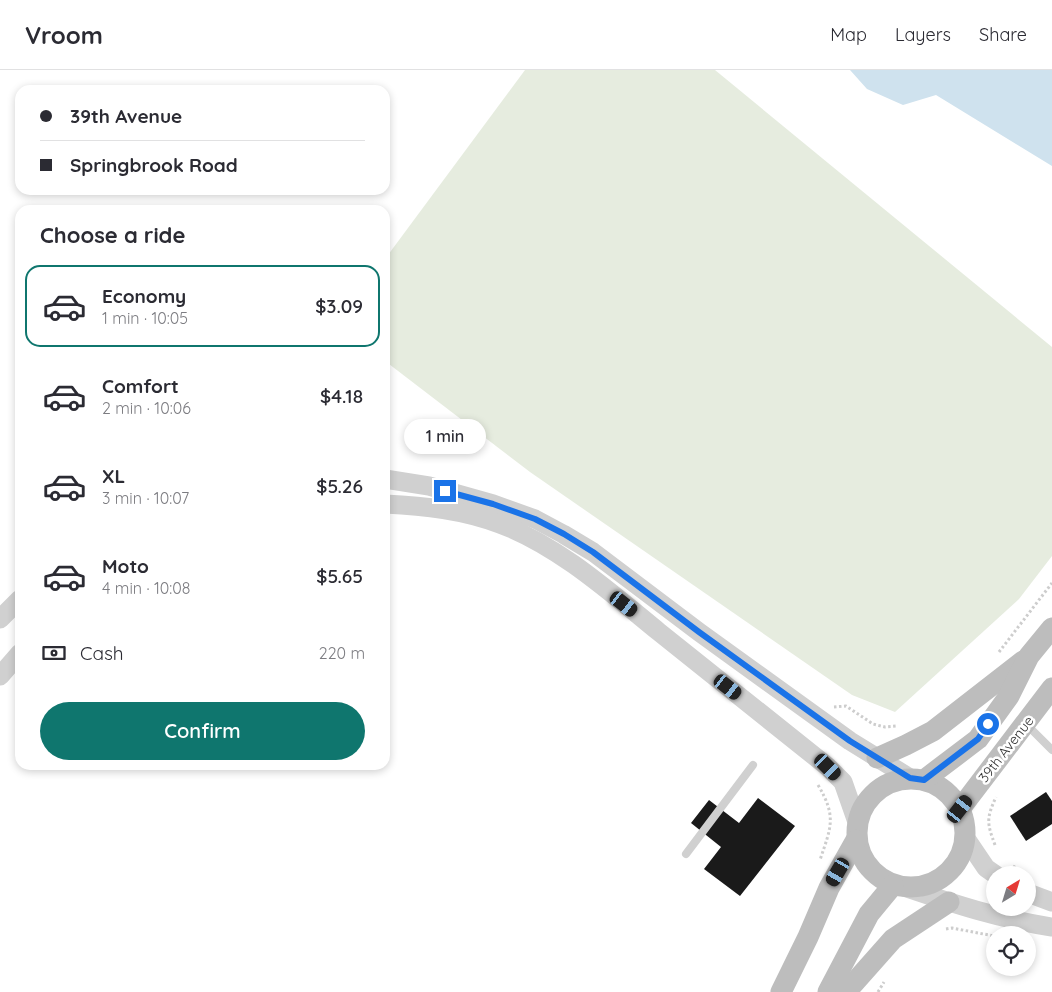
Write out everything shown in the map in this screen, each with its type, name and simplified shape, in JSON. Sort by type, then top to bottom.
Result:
[{"type":"main road","name":"39th Avenue","points":[[917,779],[978,739],[1009,696],[1029,656],[1052,628]]},
{"type":"main road","points":[[877,758],[932,731],[1029,656]]},
{"type":"main road","name":"39th Avenue","points":[[960,809],[1052,688]]},
{"type":"main road","points":[[781,992],[856,831],[864,804],[876,790],[892,781],[917,779],[945,790],[960,809],[964,820],[965,837],[961,854],[952,869],[938,880],[922,886],[899,886],[873,872],[862,858],[856,831]]},
{"type":"main road","points":[[828,992],[870,914],[899,886]]},
{"type":"main road","points":[[846,992],[893,939],[949,902]]},
{"type":"street","points":[[390,481],[429,486],[493,504],[535,519],[564,534],[593,552],[707,638],[850,741],[917,779]]},
{"type":"street","points":[[390,504],[432,507],[472,515],[501,524],[532,538],[578,569],[828,767],[843,782],[856,831]]},
{"type":"street","points":[[0,619],[15,604]]},
{"type":"street","points":[[0,676],[15,659]]},
{"type":"street","points":[[965,837],[986,868]]},
{"type":"street","points":[[899,886],[985,913],[1052,927]]},
{"type":"street","points":[[1036,896],[1052,902]]},
{"type":"lane","points":[[1025,724],[1038,734],[1052,750]]},
{"type":"lane","points":[[686,854],[753,765]]},
{"type":"path","points":[[994,658],[1052,583]]},
{"type":"path","points":[[846,706],[872,724],[885,727],[901,726]]},
{"type":"path","points":[[815,780],[826,798],[832,824],[819,866]]},
{"type":"path","points":[[996,796],[988,814],[989,829],[997,850]]},
{"type":"path","points":[[943,930],[952,928],[986,934]]},
{"type":"path","points":[[878,992],[887,976]]},
{"type":"shaded area","points":[[525,70],[715,70],[1052,347],[1052,556],[1019,599],[895,712],[852,695],[530,472],[390,365],[390,252]]},
{"type":"water","points":[[850,70],[1052,70],[1052,166],[936,95],[903,105],[867,89]]},
{"type":"building","points":[[1046,792],[1052,801],[1052,824],[1026,841],[1010,816]]},
{"type":"building","points":[[758,798],[795,826],[740,896],[704,869],[721,847],[691,823],[709,800],[739,823]]},
{"type":"route","points":[[445,491],[493,504],[535,519],[564,534],[593,552],[699,632],[850,741],[910,778],[924,780],[978,739],[988,724]]}]
